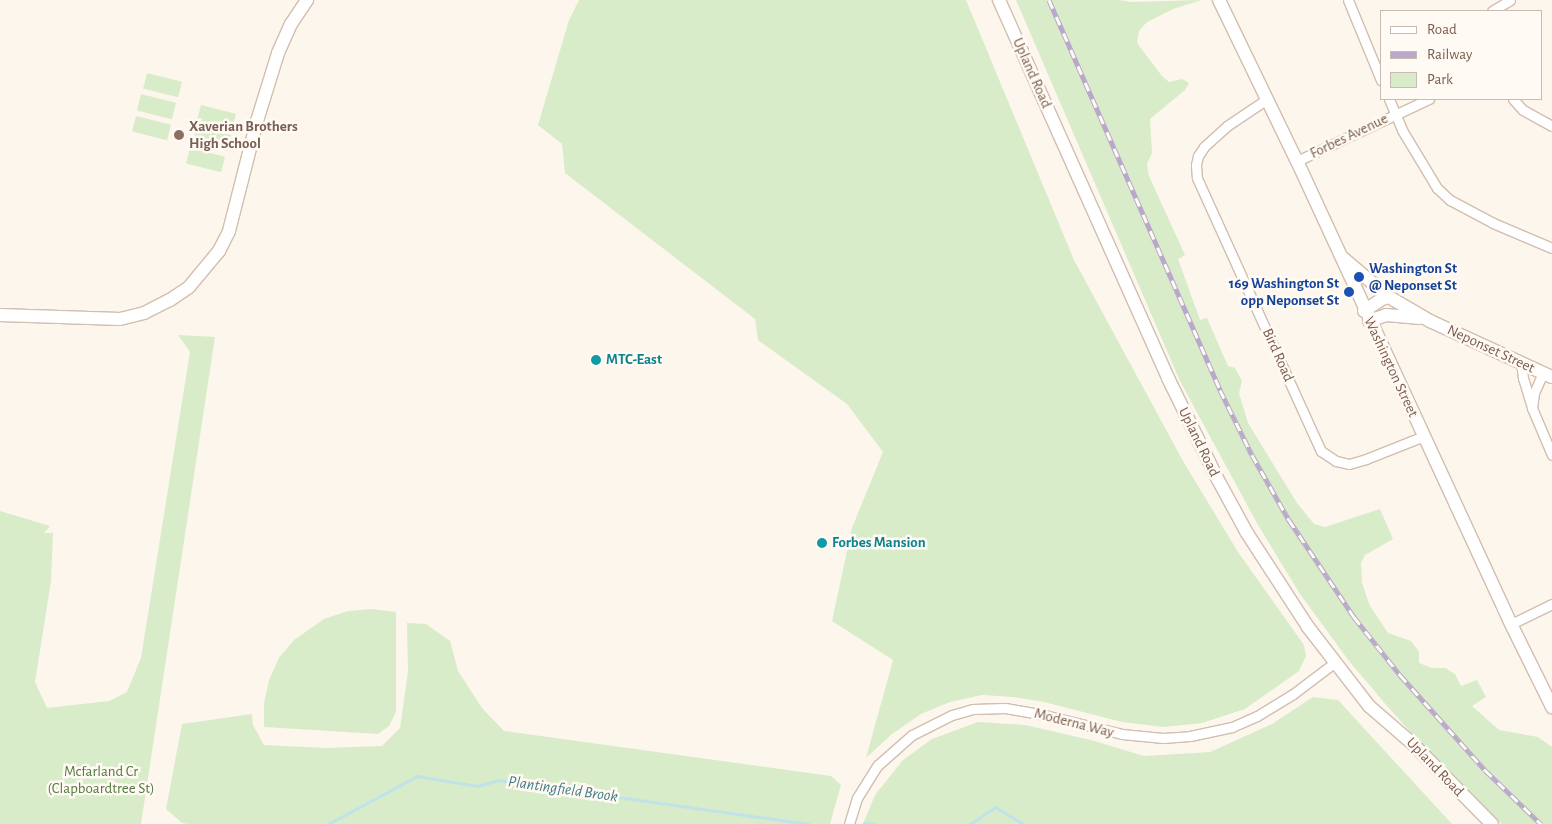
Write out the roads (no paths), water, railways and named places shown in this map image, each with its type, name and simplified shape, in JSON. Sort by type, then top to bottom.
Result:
[{"type":"main road","points":[[0,315],[120,319],[144,313],[189,287],[219,251],[229,231],[257,121],[278,53],[291,24],[307,0]]},
{"type":"main road","name":"Upland Road","points":[[999,0],[1154,349],[1217,478],[1262,558],[1334,663],[1368,706],[1414,745],[1492,824]]},
{"type":"main road","name":"Washington Street","points":[[1219,0],[1297,161],[1367,316],[1511,624],[1552,707]]},
{"type":"main road","name":"Neponset Street","points":[[1339,254],[1389,297],[1430,320],[1548,375]]},
{"type":"main road","points":[[1367,316],[1382,299],[1389,297]]},
{"type":"main road","name":"Neponset Street","points":[[1367,316],[1405,315],[1430,320]]},
{"type":"street","points":[[1348,0],[1380,78]]},
{"type":"street","points":[[1494,10],[1510,0]]},
{"type":"street","name":"Bird Road","points":[[1266,99],[1227,126],[1204,147],[1196,165],[1197,178],[1321,451],[1336,461],[1349,464],[1366,460],[1424,436]]},
{"type":"street","points":[[1390,100],[1402,130],[1437,188],[1450,200],[1484,219],[1552,248]]},
{"type":"street","name":"Forbes Avenue","points":[[1297,161],[1427,100]]},
{"type":"street","points":[[1514,100],[1523,110],[1552,126]]},
{"type":"street","points":[[1521,362],[1524,383],[1532,408],[1552,455]]},
{"type":"street","points":[[1532,408],[1534,392],[1548,375]]},
{"type":"street","points":[[1511,624],[1552,604]]},
{"type":"street","name":"Moderna Way","points":[[849,824],[857,798],[878,765],[912,735],[952,715],[973,709],[1005,708],[1045,715],[1122,734],[1163,738],[1190,736],[1232,727],[1257,716],[1293,694],[1334,663]]},
{"type":"waterway","name":"Plantingfield Brook","points":[[328,824],[417,776],[477,786],[499,780],[809,824]]},
{"type":"waterway","name":"Plantingfield Brook","points":[[970,824],[995,807],[1023,824]]},
{"type":"waterway","name":"Plantingfield Brook","points":[[864,823],[874,824]]},
{"type":"railway","points":[[1049,0],[1220,390],[1252,455],[1289,520],[1354,617],[1400,675],[1485,770],[1541,824]]},
{"type":"place","name":"Xaverian Brothers High School","points":[[179,135]]},
{"type":"place","name":"Washington St @ Neponset St","points":[[1359,277]]},
{"type":"place","name":"169 Washington St opp Neponset St","points":[[1349,292]]},
{"type":"place","name":"MTC-East","points":[[596,360]]},
{"type":"place","name":"Forbes Mansion","points":[[822,543]]},
{"type":"park label","name":"Mcfarland Cr (Clapboardtree St)","points":[[101,780]]}]
